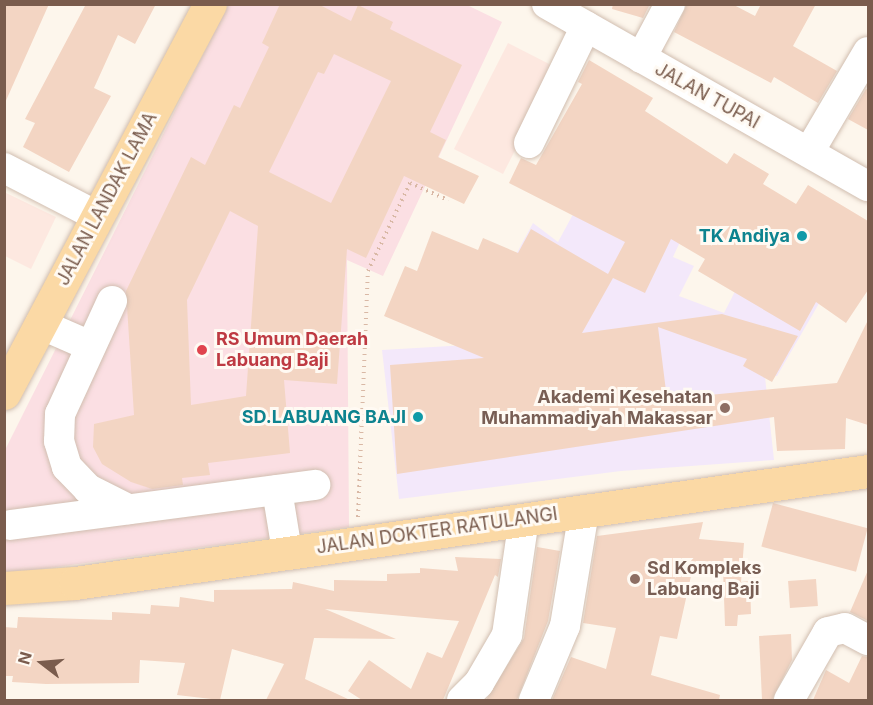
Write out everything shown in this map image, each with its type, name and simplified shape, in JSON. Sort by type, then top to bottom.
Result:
[{"type":"main road","name":"JALAN LANDAK LAMA","points":[[7,379],[40,324],[210,4]]},
{"type":"main road","name":"JALAN DOKTER RATULANGI","points":[[4,588],[75,583],[286,551],[868,471]]},
{"type":"street","name":"JALAN TUPAI","points":[[547,4],[868,186]]},
{"type":"street","points":[[641,58],[670,4]]},
{"type":"street","points":[[529,143],[586,26]]},
{"type":"street","points":[[809,152],[868,52]]},
{"type":"street","points":[[4,168],[97,216]]},
{"type":"street","points":[[112,301],[60,414],[59,441],[67,467],[88,489],[128,509]]},
{"type":"street","points":[[40,324],[90,346]]},
{"type":"street","points":[[10,525],[315,485]]},
{"type":"street","points":[[277,490],[286,551]]},
{"type":"street","points":[[534,700],[565,627],[584,511]]},
{"type":"street","points":[[462,700],[507,635],[524,519]]},
{"type":"street","points":[[789,700],[828,632],[845,628],[868,640]]},
{"type":"path","points":[[358,541],[368,271],[410,183],[448,200]]},
{"type":"shaded area","name":"RS Umum Daerah Labuang Baji","points":[[228,5],[467,5],[502,22],[383,276],[347,260],[349,527],[5,574],[4,452]]},
{"type":"shaded area","points":[[508,43],[557,68],[503,174],[454,149]]},
{"type":"shaded area","points":[[604,157],[685,231],[673,257],[694,266],[679,296],[724,313],[750,262],[821,300],[777,376],[765,377],[774,460],[621,471],[399,499],[382,350],[467,345],[533,223],[558,242]]},
{"type":"shaded area","points":[[4,192],[56,217],[31,269],[5,256]]},
{"type":"building","points":[[4,4],[49,4],[4,105]]},
{"type":"building","points":[[86,4],[156,4],[135,44],[118,35],[94,88],[111,96],[69,172],[23,147],[35,123],[25,119]]},
{"type":"building","points":[[280,4],[318,4],[351,21],[358,5],[393,22],[390,29],[462,65],[430,132],[446,140],[438,157],[479,176],[464,204],[404,176],[366,258],[347,249],[337,384],[284,380],[290,453],[208,463],[210,475],[182,478],[183,485],[152,489],[131,482],[102,464],[93,447],[94,424],[134,415],[126,291],[191,157],[205,165],[234,105],[240,108],[269,47],[262,43]],"holes":[[[334,54],[391,81],[331,203],[269,172],[318,72],[324,74]],[[230,211],[258,226],[246,396],[191,405],[187,300]]]},
{"type":"building","points":[[613,4],[650,4],[643,18],[612,9]]},
{"type":"building","points":[[687,4],[732,4],[755,16],[761,4],[816,4],[793,46],[837,71],[818,103],[774,77],[771,83],[674,32]]},
{"type":"building","points":[[589,60],[653,98],[645,111],[727,164],[734,153],[769,174],[763,184],[796,204],[808,185],[868,221],[868,290],[846,323],[816,302],[800,331],[698,271],[705,259],[671,239],[645,293],[613,278],[582,333],[722,314],[798,336],[772,382],[743,366],[747,359],[658,327],[667,399],[837,383],[868,320],[868,425],[846,418],[845,449],[777,451],[774,417],[397,474],[390,365],[484,358],[384,316],[405,266],[417,271],[432,231],[478,250],[483,238],[518,253],[531,229],[608,274],[625,242],[509,183],[521,158],[536,165],[582,84],[578,82]]},
{"type":"building","points":[[866,89],[868,90],[868,130],[848,119]]},
{"type":"building","points":[[773,503],[868,528],[856,572],[761,546]]},
{"type":"building","points":[[703,522],[699,539],[744,543],[741,582],[750,581],[751,614],[738,615],[737,626],[725,626],[723,569],[693,567],[677,639],[660,636],[651,675],[720,695],[719,700],[552,700],[571,657],[606,669],[616,628],[583,623],[597,536]]},
{"type":"building","points":[[537,547],[560,551],[548,621],[517,700],[486,700],[524,638]]},
{"type":"building","points":[[455,557],[501,559],[498,577],[495,575],[443,700],[362,700],[348,691],[369,660],[411,689],[427,652],[442,658],[459,621],[325,609],[396,639],[314,638],[305,679],[350,700],[266,700],[284,664],[232,649],[220,700],[177,695],[185,663],[140,660],[139,683],[46,684],[12,682],[13,676],[4,676],[4,627],[17,628],[18,617],[112,620],[112,612],[150,614],[151,605],[179,607],[180,597],[214,602],[214,590],[292,589],[293,582],[334,591],[334,580],[387,581],[387,574],[420,573],[420,568],[458,571]]},
{"type":"building","points":[[868,570],[868,621],[850,612]]},
{"type":"building","points":[[816,579],[818,606],[790,608],[788,581]]},
{"type":"building","points":[[791,634],[792,660],[772,700],[762,700],[759,636]]},
{"type":"building","points":[[862,656],[868,657],[868,700],[813,700],[826,670],[849,683]]},
{"type":"place","name":"TK Andiya","points":[[802,236]]},
{"type":"place","name":"RS Umum Daerah Labuang Baji","points":[[202,350]]},
{"type":"place","name":"Akademi Kesehatan Muhammadiyah Makassar","points":[[725,408]]},
{"type":"place","name":"SD.LABUANG BAJI","points":[[418,417]]},
{"type":"place","name":"Sd Kompleks Labuang Baji","points":[[635,579]]}]
